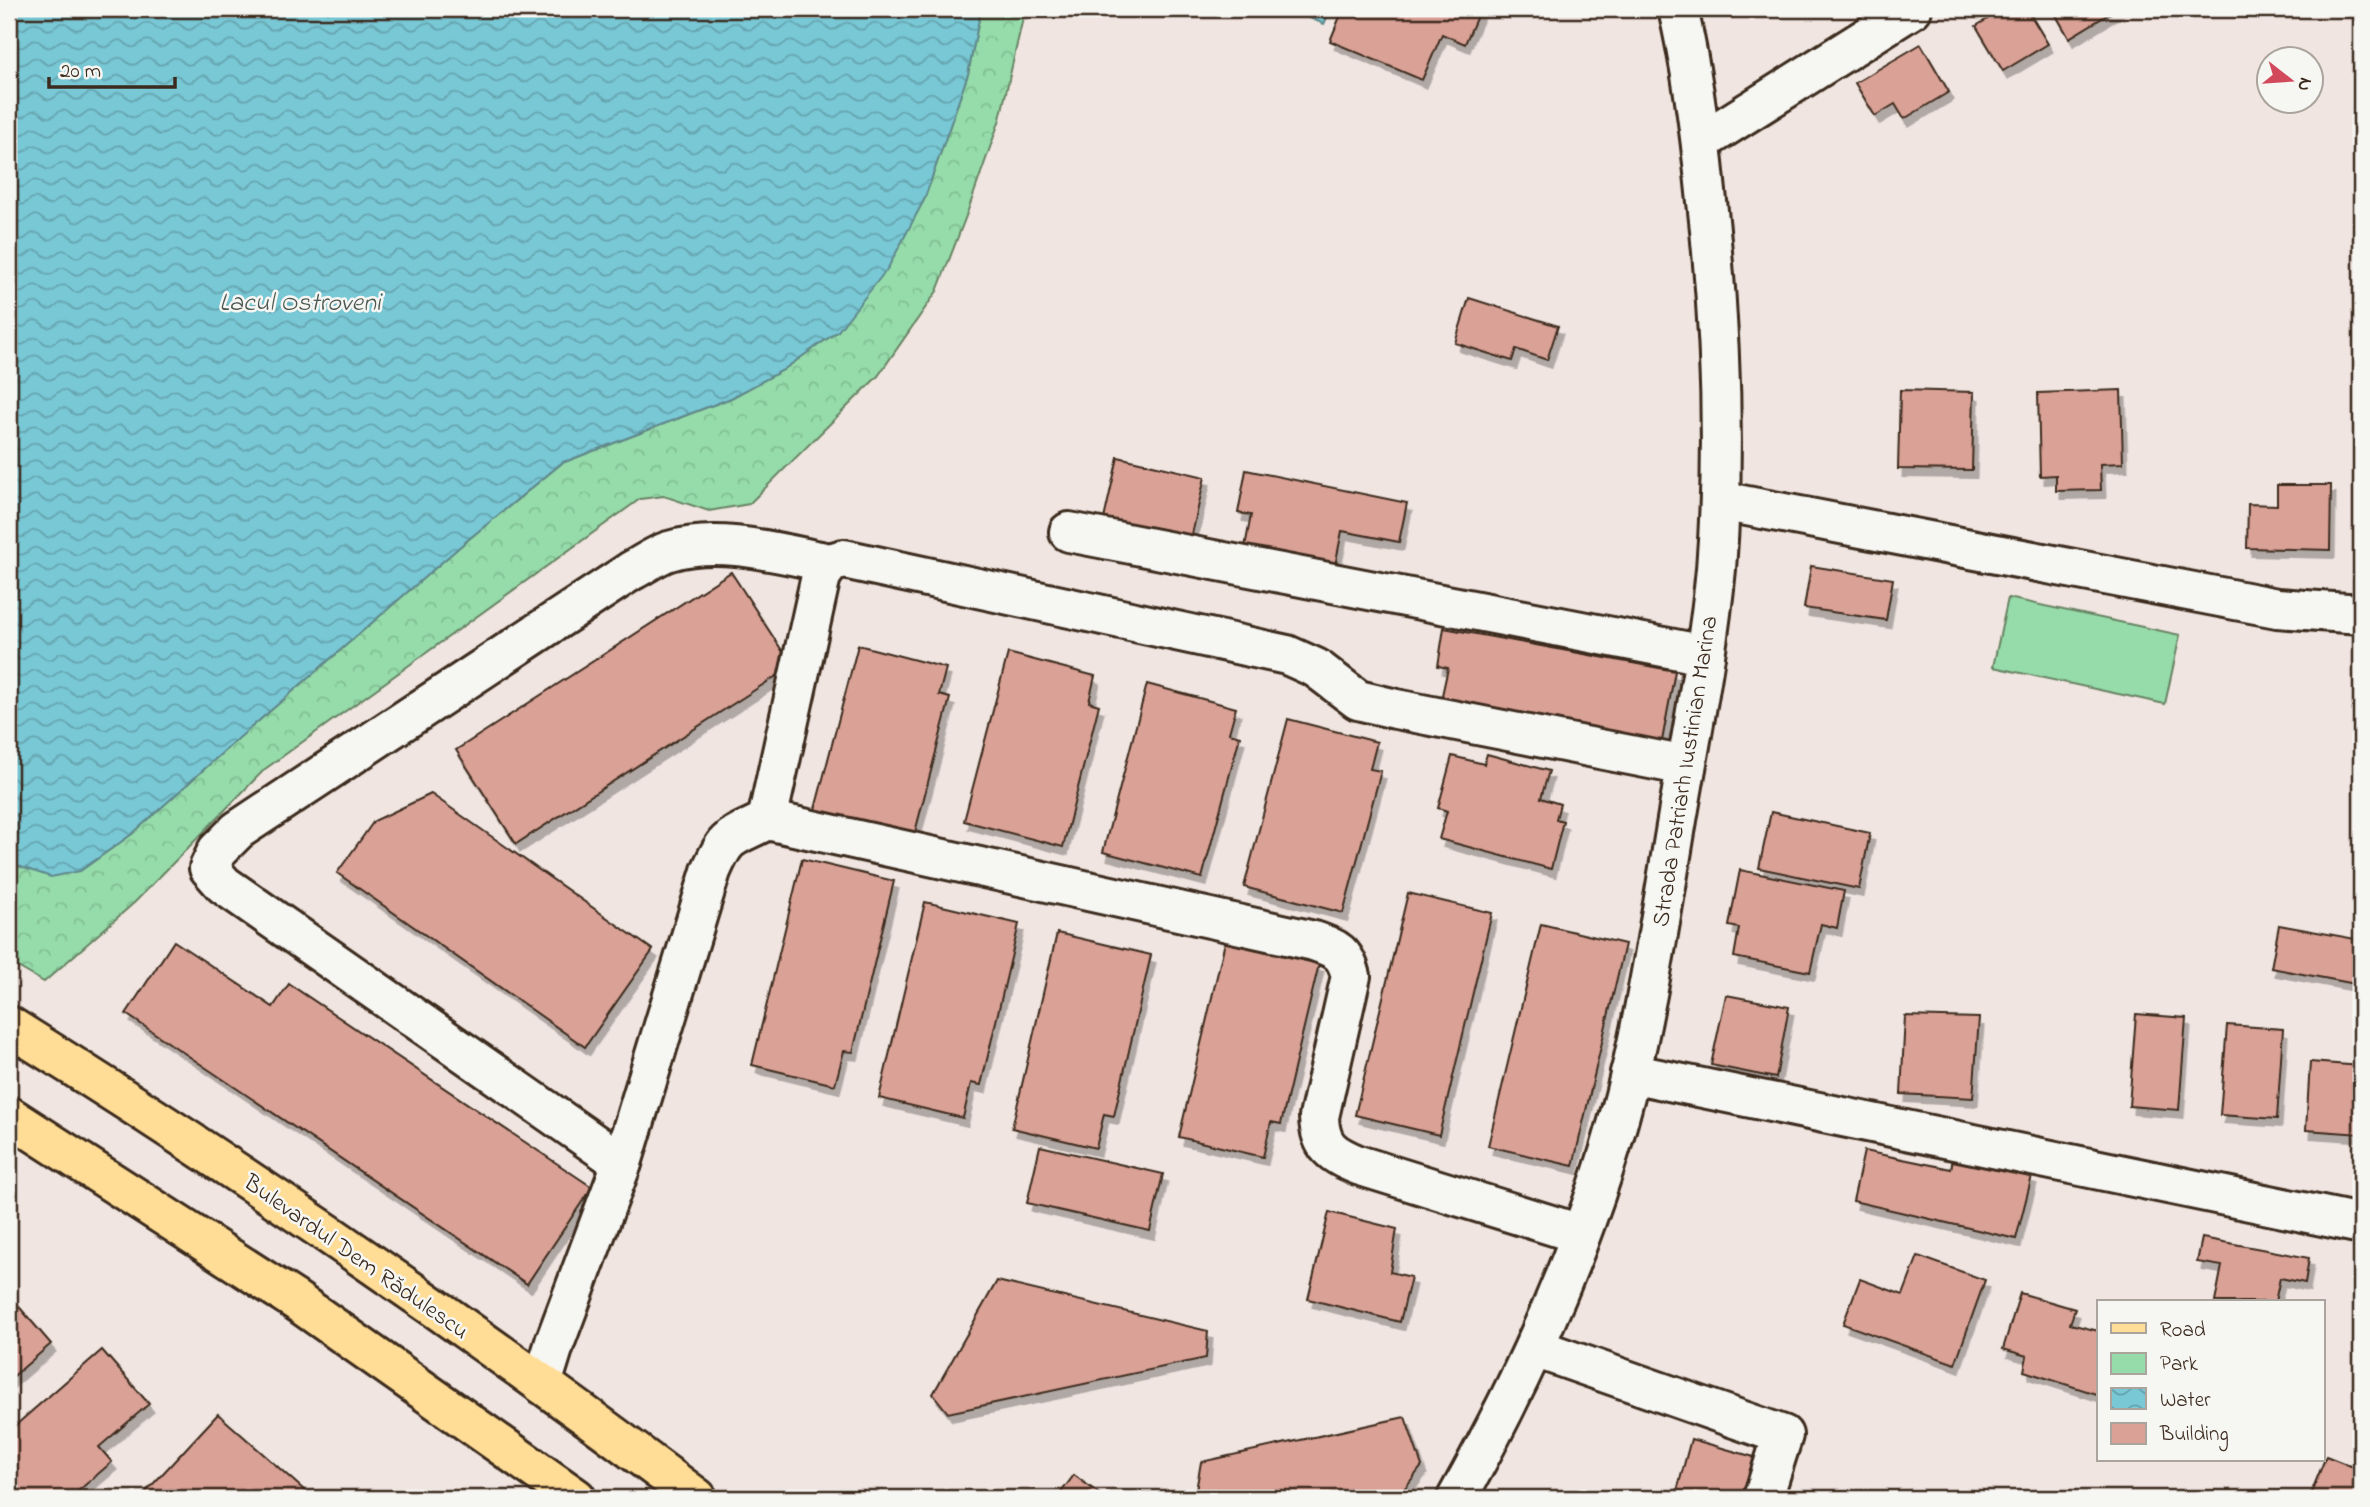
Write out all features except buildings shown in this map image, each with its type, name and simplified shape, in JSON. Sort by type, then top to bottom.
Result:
[{"type":"main road","name":"Bulevardul Dem Rădulescu","points":[[9,1027],[291,1208],[542,1384],[697,1498]]},
{"type":"main road","points":[[11,1122],[295,1300],[576,1498]]},
{"type":"street","name":"Strada Patriarh Iustinian Marina","points":[[1457,1498],[1483,1453],[1535,1348],[1567,1271],[1608,1155],[1630,1073],[1651,968],[1705,655],[1721,501],[1719,349],[1712,238],[1701,142],[1688,49],[1678,9]]},
{"type":"street","points":[[1701,142],[1912,9]]},
{"type":"street","points":[[1721,501],[2277,608],[2361,614]]},
{"type":"street","points":[[1069,532],[1705,655]]},
{"type":"street","points":[[622,1163],[223,885],[209,868],[217,851],[238,830],[631,571],[668,551],[703,545],[746,547],[830,563],[844,559],[1287,655],[1315,668],[1358,700],[1686,766]]},
{"type":"street","points":[[766,820],[821,576],[830,563]]},
{"type":"street","points":[[542,1384],[622,1163],[711,871],[722,847],[733,835],[766,820],[1301,937],[1334,948],[1347,959],[1351,976],[1319,1117],[1320,1132],[1326,1146],[1338,1156],[1358,1165],[1580,1234]]},
{"type":"street","points":[[1630,1073],[2361,1224]]},
{"type":"street","points":[[1535,1348],[1783,1435],[1763,1498]]},
{"type":"green space","points":[[981,9],[1025,9],[1000,119],[937,291],[878,376],[749,504],[709,511],[664,496],[640,499],[265,769],[135,902],[44,982],[9,962],[9,861],[18,866],[80,871],[132,834],[464,543],[562,463],[731,398],[783,370],[838,331],[924,200],[968,74]]},
{"type":"green space","points":[[2008,598],[2180,635],[2165,704],[1993,667]]},
{"type":"water","name":"Lacul Ostroveni","points":[[9,9],[981,9],[968,74],[924,200],[888,268],[838,331],[783,370],[731,398],[562,463],[464,543],[132,834],[80,871],[51,877],[9,861]]},
{"type":"water","points":[[1288,9],[1331,9],[1324,24]]}]
